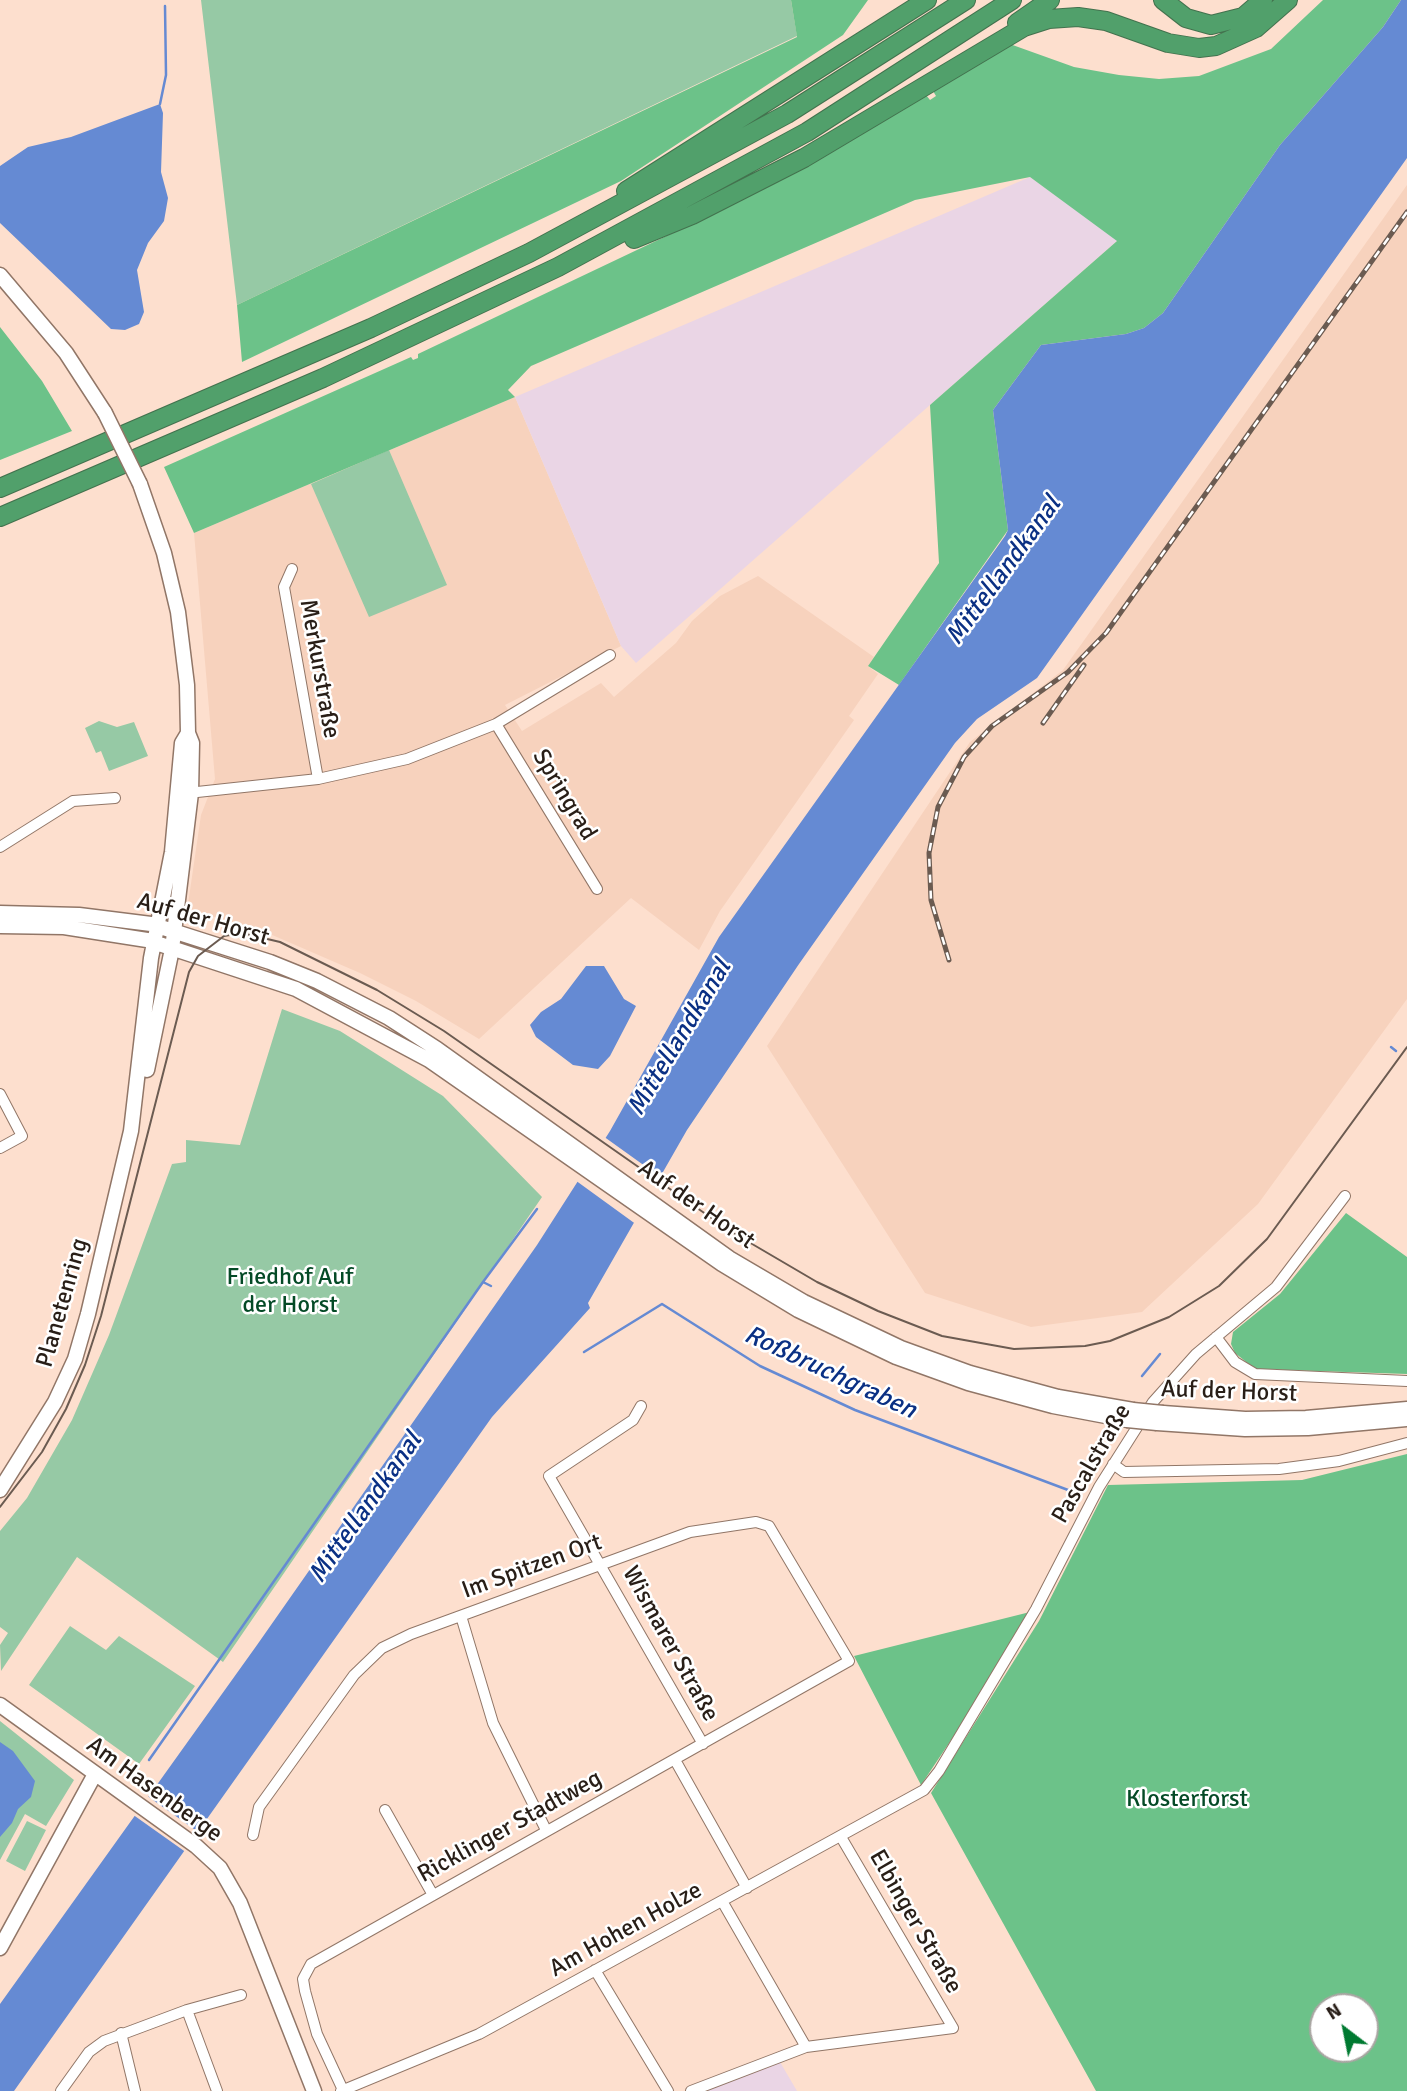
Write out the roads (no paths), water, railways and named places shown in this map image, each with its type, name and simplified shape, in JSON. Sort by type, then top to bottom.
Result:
[{"type":"highway","points":[[844,53],[896,11],[904,0]]},
{"type":"highway","points":[[529,253],[926,0]]},
{"type":"highway","points":[[0,488],[382,323],[529,253],[787,114],[967,0]]},
{"type":"highway","points":[[0,517],[335,373],[558,267],[807,132],[1012,0]]},
{"type":"highway","points":[[954,67],[1050,0]]},
{"type":"highway","points":[[1163,0],[1185,18],[1211,25],[1243,17],[1264,0]]},
{"type":"highway","points":[[558,267],[636,238],[736,193],[804,158],[1024,27],[1049,19],[1078,17],[1106,21],[1168,43],[1199,48],[1216,46],[1256,28],[1288,0]]},
{"type":"street","points":[[0,275],[66,353],[105,413],[140,484],[158,533],[176,602],[183,646],[188,733],[182,743],[185,793]]},
{"type":"street","name":"Merkurstraße","points":[[292,569],[284,587],[318,779]]},
{"type":"street","name":"Merkurstraße","points":[[185,793],[318,779],[407,759],[496,723],[610,654]]},
{"type":"street","name":"Springrad","points":[[496,723],[597,889]]},
{"type":"street","name":"Planetenring","points":[[134,1115],[155,943],[185,793]]},
{"type":"street","name":"Planetenring","points":[[0,1490],[50,1412],[75,1359],[99,1271],[158,1023],[172,949],[185,793]]},
{"type":"street","points":[[0,847],[73,801],[115,797]]},
{"type":"street","name":"Auf der Horst","points":[[0,913],[79,915],[159,926],[270,962],[389,1018],[653,1210],[766,1281],[901,1349],[995,1381],[1130,1415],[1245,1429],[1308,1428],[1407,1419]]},
{"type":"street","name":"Auf der Horst","points":[[0,926],[64,927],[155,943],[263,976],[317,999],[378,1030],[576,1155]]},
{"type":"street","points":[[0,1094],[22,1136],[0,1149]]},
{"type":"street","name":"Pascalstraße","points":[[924,1790],[939,1771],[1036,1609],[1113,1464],[1153,1402],[1196,1354],[1276,1287],[1345,1196]]},
{"type":"street","name":"Auf der Horst","points":[[1216,1337],[1235,1362],[1255,1374],[1407,1381]]},
{"type":"street","name":"Wismarer Straße","points":[[641,1406],[633,1420],[549,1476],[703,1744]]},
{"type":"street","name":"Auf der Horst","points":[[1160,1418],[1306,1418],[1407,1409]]},
{"type":"street","points":[[1113,1464],[1124,1472],[1279,1469],[1339,1461],[1405,1443]]},
{"type":"street","name":"Im Spitzen Ort","points":[[253,1835],[259,1807],[366,1660],[382,1648],[461,1615],[690,1532],[762,1522],[773,1530],[849,1661]]},
{"type":"street","points":[[461,1615],[493,1723],[546,1830]]},
{"type":"street","name":"Ricklinger Stadtweg","points":[[342,2091],[317,2034],[305,1991],[306,1970],[311,1964],[849,1661]]},
{"type":"street","name":"Am Hasenberge","points":[[0,1705],[196,1846],[220,1868],[240,1903],[314,2091]]},
{"type":"street","points":[[676,1760],[747,1888]]},
{"type":"street","points":[[0,1948],[95,1774]]},
{"type":"street","name":"Am Hohen Holze","points":[[342,2091],[480,2034],[924,1790]]},
{"type":"street","points":[[385,1810],[433,1895]]},
{"type":"street","name":"Elbinger Straße","points":[[806,2047],[953,2028],[841,1837]]},
{"type":"street","points":[[691,2091],[806,2047],[722,1901]]},
{"type":"street","points":[[595,1970],[668,2091]]},
{"type":"street","points":[[61,2091],[89,2052],[121,2033],[241,1995]]},
{"type":"street","points":[[187,2010],[217,2091]]},
{"type":"street","points":[[121,2033],[135,2091]]},
{"type":"water","name":"Mittellandkanal","points":[[1401,0],[1407,0],[1407,158],[1037,678],[977,719],[955,743],[799,964],[687,1130],[588,1303],[590,1308],[492,1417],[14,2091],[0,2091],[0,2004],[257,1645],[537,1245],[610,1131],[719,937],[1005,536],[1008,530],[993,410],[1041,345],[1126,334],[1144,328],[1163,313],[1280,145],[1383,27]]},
{"type":"water","points":[[160,104],[163,113],[161,172],[168,198],[164,221],[148,243],[137,270],[144,312],[139,324],[125,330],[111,329],[0,223],[0,166],[28,147],[71,137]]},
{"type":"water","points":[[586,966],[604,966],[624,999],[636,1006],[610,1056],[598,1069],[573,1065],[536,1037],[530,1025],[541,1012],[561,999]]},
{"type":"water","points":[[0,1742],[13,1751],[35,1781],[31,1797],[18,1809],[12,1823],[0,1837]]},
{"type":"waterway","points":[[160,104],[166,75],[165,6]]},
{"type":"waterway","name":"Roßbruchgraben","points":[[1391,1047],[1396,1051]]},
{"type":"waterway","points":[[483,1282],[537,1209]]},
{"type":"waterway","points":[[149,1760],[483,1282],[491,1286]]},
{"type":"waterway","name":"Roßbruchgraben","points":[[584,1352],[662,1304],[760,1366],[855,1410],[1076,1493]]},
{"type":"waterway","name":"Roßbruchgraben","points":[[1142,1376],[1160,1354]]},
{"type":"tram line","points":[[0,1507],[42,1452],[66,1409],[85,1365],[101,1316],[189,972],[198,956],[224,936],[242,933],[280,942],[377,990],[444,1031],[730,1231],[817,1282],[878,1311],[942,1336],[1014,1349],[1085,1346],[1110,1341],[1169,1317],[1219,1286],[1267,1239],[1407,1047]]},
{"type":"railway","points":[[949,960],[931,900],[929,853],[938,807],[964,757],[992,726],[1068,672],[1106,633],[1407,212]]},
{"type":"railway","points":[[1043,723],[1084,665]]},
{"type":"park label","name":"Friedhof Auf der Horst","points":[[290,1292]]},
{"type":"park label","name":"Klosterforst","points":[[1187,1800]]}]
